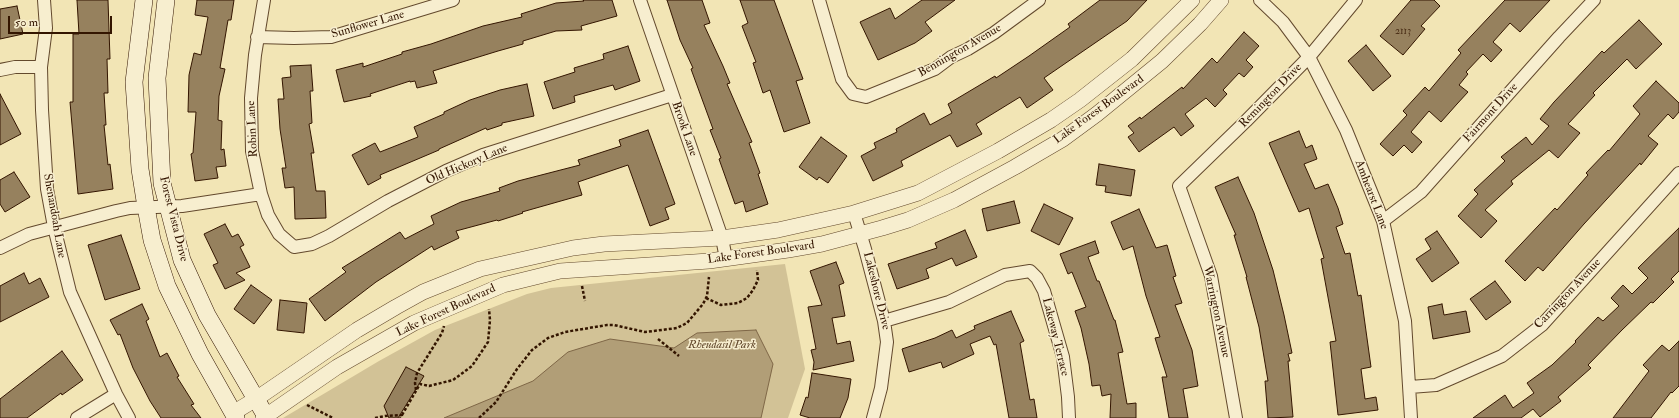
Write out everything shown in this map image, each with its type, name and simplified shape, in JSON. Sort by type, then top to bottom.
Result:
[{"type":"main road","name":"Forest Vista Drive","points":[[144,0],[134,82],[140,169],[152,240],[167,286],[200,354],[234,415]]},
{"type":"main road","name":"Forest Vista Drive","points":[[166,0],[157,78],[162,183],[182,260],[188,274],[207,315],[265,417]]},
{"type":"street","name":"Shenandoah Lane","points":[[44,0],[46,28],[41,67],[47,189],[54,227],[70,292],[116,394],[129,418]]},
{"type":"street","name":"Robin Lane","points":[[264,0],[257,37],[251,98],[252,143],[261,194],[268,216],[279,234],[294,247]]},
{"type":"street","name":"Sunflower Lane","points":[[257,37],[294,38],[331,36],[453,0]]},
{"type":"street","name":"Brook Lane","points":[[640,0],[722,238],[726,259]]},
{"type":"street","name":"Bennington Avenue","points":[[818,0],[842,79],[853,94],[866,97],[934,69],[951,57],[968,49],[994,33],[1039,0]]},
{"type":"street","name":"Lake Forest Boulevard","points":[[234,415],[357,330],[423,292],[480,269],[573,248],[604,244],[722,238],[778,230],[854,213],[918,193],[966,169],[1051,120],[1080,100],[1132,59],[1192,0]]},
{"type":"street","name":"Lake Forest Boulevard","points":[[265,417],[337,367],[414,323],[503,285],[560,271],[726,259],[822,244],[908,220],[954,200],[1063,139],[1097,114],[1162,61],[1200,24],[1221,0]]},
{"type":"street","name":"Amhearst Lane","points":[[1260,0],[1283,22],[1309,57],[1346,130],[1383,222],[1405,321],[1411,418]]},
{"type":"street","name":"Remington Drive","points":[[1179,186],[1246,122],[1309,57],[1356,0]]},
{"type":"street","name":"Fairmont Drive","points":[[1383,222],[1421,192],[1559,37],[1594,0]]},
{"type":"street","points":[[0,70],[15,67],[41,67]]},
{"type":"street","name":"Old Hickory Lane","points":[[294,247],[312,244],[329,236],[388,201],[446,171],[483,155],[672,95]]},
{"type":"street","name":"Carrington Avenue","points":[[1410,387],[1436,385],[1502,356],[1542,325],[1679,173]]},
{"type":"street","name":"Warrington Avenue","points":[[1179,186],[1211,276],[1236,418]]},
{"type":"street","points":[[0,248],[30,234],[116,210],[169,206],[261,194]]},
{"type":"street","name":"Lakeshore Drive","points":[[854,213],[884,321],[887,342],[881,388],[873,418]]},
{"type":"street","name":"Lakeway Terrace","points":[[884,321],[949,302],[1005,275],[1030,271],[1037,278],[1044,291],[1062,357],[1068,397],[1069,418]]},
{"type":"street","points":[[78,418],[116,394]]},
{"type":"path","points":[[706,298],[721,305],[738,303],[748,298],[758,280],[757,270]]},
{"type":"path","points":[[479,418],[496,402],[517,369],[532,350],[548,338],[558,334],[607,325],[614,325],[645,332],[677,328],[687,323],[695,315],[706,298],[709,277]]},
{"type":"path","points":[[582,286],[585,301]]},
{"type":"path","points":[[375,418],[385,416],[401,416],[420,384],[429,386],[453,380],[472,366],[488,342],[490,320],[489,309]]},
{"type":"path","points":[[416,390],[415,383],[417,373],[442,333],[444,326]]},
{"type":"path","points":[[658,339],[679,356]]},
{"type":"path","points":[[307,405],[333,418]]},
{"type":"green space","name":"Rheudasil Park","points":[[785,264],[805,369],[788,418],[283,418],[379,361],[435,330],[527,294],[551,288]]},
{"type":"shaded area","points":[[756,330],[773,364],[761,418],[444,418],[533,381],[568,352],[610,339],[674,348],[697,333]]},
{"type":"building","points":[[77,0],[108,0],[110,59],[107,59],[108,93],[104,93],[106,125],[104,125],[108,165],[110,164],[113,189],[78,194],[70,102],[73,102],[73,34],[79,34]]},
{"type":"building","points":[[197,0],[234,0],[231,20],[228,20],[220,68],[225,69],[219,96],[218,120],[222,121],[221,150],[224,149],[226,166],[216,167],[218,178],[195,181],[191,154],[193,153],[196,112],[188,112],[189,75],[194,53],[201,55],[208,17],[195,15]]},
{"type":"building","points":[[583,0],[612,0],[617,16],[581,26],[582,30],[556,31],[523,41],[523,44],[433,71],[437,83],[417,88],[415,81],[410,81],[370,94],[371,96],[344,102],[336,70],[363,63],[363,67],[402,54],[402,52],[431,44],[483,26],[522,17],[521,14],[556,3],[584,1]]},
{"type":"building","points":[[667,0],[702,0],[710,23],[704,25],[730,83],[727,84],[752,142],[749,143],[760,173],[758,174],[768,204],[746,212],[743,201],[735,204],[719,159],[721,158],[710,130],[713,129],[691,69],[693,68],[680,40]]},
{"type":"building","points":[[740,0],[774,0],[803,79],[796,81],[810,123],[784,132],[770,90],[763,93],[753,63],[756,62],[742,26],[748,23]]},
{"type":"building","points":[[922,0],[955,0],[925,22],[932,31],[915,43],[878,60],[860,22],[890,8],[895,19]]},
{"type":"building","points":[[1100,0],[1147,0],[1127,21],[1044,78],[1053,90],[1027,108],[1020,97],[976,124],[982,134],[957,147],[950,135],[901,161],[903,166],[873,181],[861,156],[876,148],[874,143],[897,132],[896,129],[924,113],[930,125],[952,113],[948,104],[995,76],[996,78],[1029,56],[1070,27],[1068,24]]},
{"type":"building","points":[[1411,0],[1434,0],[1440,6],[1421,26],[1425,29],[1403,55],[1380,36]]},
{"type":"building","points":[[1505,0],[1550,0],[1520,32],[1510,23],[1493,42],[1502,50],[1491,62],[1483,54],[1466,72],[1468,74],[1459,85],[1468,92],[1441,122],[1429,111],[1411,132],[1422,142],[1412,153],[1404,145],[1393,156],[1380,144],[1407,115],[1403,111],[1425,87],[1429,91],[1461,53],[1458,50]]},
{"type":"building","points":[[17,6],[23,34],[0,39],[0,9]]},
{"type":"building","points":[[1639,20],[1662,44],[1636,69],[1627,59],[1593,93],[1595,95],[1568,124],[1580,133],[1558,158],[1549,150],[1511,181],[1513,184],[1485,210],[1497,221],[1481,238],[1458,216],[1478,194],[1474,190],[1505,161],[1501,157],[1526,137],[1532,145],[1549,126],[1540,119],[1554,102],[1602,51],[1604,53]]},
{"type":"building","points":[[1244,32],[1259,46],[1246,60],[1253,67],[1244,77],[1239,73],[1223,90],[1227,94],[1215,107],[1206,98],[1185,114],[1194,126],[1181,136],[1174,127],[1139,152],[1128,137],[1134,133],[1128,126],[1140,117],[1141,119],[1182,87],[1183,89],[1212,58],[1217,63]]},
{"type":"building","points":[[1366,45],[1391,76],[1373,91],[1348,61]]},
{"type":"building","points":[[628,46],[640,81],[615,90],[613,85],[574,96],[575,102],[553,109],[544,82],[575,72],[574,68],[604,59],[603,54]]},
{"type":"building","points":[[311,65],[313,91],[310,91],[312,123],[309,124],[314,153],[311,153],[316,191],[325,191],[326,218],[295,219],[294,187],[285,188],[282,168],[286,168],[280,129],[278,99],[284,99],[282,78],[291,77],[290,66]]},
{"type":"building","points":[[1656,81],[1679,103],[1679,112],[1673,119],[1668,114],[1648,136],[1658,144],[1641,165],[1640,163],[1543,271],[1538,267],[1525,281],[1505,261],[1555,208],[1557,210],[1588,175],[1586,173],[1608,150],[1609,151],[1640,114],[1633,106]]},
{"type":"building","points":[[527,84],[534,116],[502,123],[502,125],[487,130],[486,128],[380,175],[381,178],[368,185],[352,155],[375,143],[380,152],[418,137],[414,127],[444,114],[444,112],[470,100],[500,90]]},
{"type":"building","points":[[0,94],[21,134],[0,145]]},
{"type":"building","points":[[648,130],[675,204],[665,208],[669,219],[650,226],[628,165],[578,182],[582,195],[522,212],[523,213],[498,221],[497,220],[456,231],[459,238],[434,250],[432,246],[376,282],[325,321],[309,299],[346,272],[342,268],[400,232],[405,239],[434,224],[431,216],[461,202],[500,191],[499,188],[518,181],[580,165],[578,160],[621,146],[619,140]]},
{"type":"building","points":[[1299,131],[1306,148],[1312,145],[1317,159],[1304,164],[1315,189],[1328,184],[1343,224],[1336,227],[1345,254],[1350,253],[1358,296],[1361,295],[1371,367],[1361,369],[1365,399],[1376,397],[1378,410],[1338,415],[1330,342],[1336,341],[1321,259],[1324,258],[1309,208],[1299,212],[1269,143]]},
{"type":"building","points":[[821,137],[847,156],[828,183],[819,177],[817,180],[799,167]]},
{"type":"building","points":[[1099,164],[1135,170],[1131,196],[1105,192],[1106,186],[1096,185]]},
{"type":"building","points":[[14,172],[30,197],[5,212],[0,204],[0,180]]},
{"type":"building","points":[[1238,177],[1254,213],[1273,270],[1284,315],[1292,353],[1288,354],[1290,361],[1288,361],[1293,417],[1268,418],[1265,381],[1268,381],[1259,327],[1247,277],[1234,235],[1236,235],[1215,187]]},
{"type":"building","points":[[1014,201],[1020,223],[987,231],[982,209]]},
{"type":"building","points":[[1044,204],[1073,218],[1059,245],[1031,231]]},
{"type":"building","points":[[1139,209],[1156,248],[1167,245],[1176,276],[1173,277],[1182,303],[1175,305],[1192,350],[1198,386],[1183,389],[1188,418],[1169,418],[1162,377],[1167,377],[1155,338],[1160,337],[1146,296],[1133,246],[1123,250],[1111,222]]},
{"type":"building","points":[[225,224],[232,237],[238,234],[244,245],[240,247],[250,267],[236,273],[245,280],[225,289],[213,265],[218,263],[204,234]]},
{"type":"building","points":[[1679,228],[1679,271],[1671,279],[1674,282],[1653,303],[1651,302],[1588,365],[1591,368],[1558,397],[1561,401],[1540,417],[1533,409],[1521,418],[1473,418],[1505,395],[1513,408],[1534,393],[1527,383],[1552,365],[1576,342],[1575,341],[1598,317],[1603,321],[1619,306],[1611,298],[1623,285],[1632,294],[1648,278],[1638,268]]},
{"type":"building","points":[[965,230],[977,257],[956,266],[952,258],[926,269],[929,278],[897,289],[888,264],[937,248],[935,243]]},
{"type":"building","points":[[1437,231],[1459,263],[1432,282],[1416,259],[1431,249],[1425,239]]},
{"type":"building","points":[[121,235],[140,289],[105,300],[88,245]]},
{"type":"building","points":[[1095,241],[1099,253],[1088,257],[1115,320],[1123,352],[1118,353],[1127,404],[1136,403],[1136,418],[1110,418],[1111,394],[1102,396],[1100,385],[1092,386],[1081,328],[1075,311],[1086,307],[1072,272],[1068,274],[1060,254]]},
{"type":"building","points":[[836,262],[844,283],[839,285],[845,316],[832,318],[837,344],[850,341],[854,361],[813,370],[814,362],[811,350],[816,349],[808,307],[822,305],[810,271]]},
{"type":"building","points":[[24,273],[29,284],[40,278],[49,297],[0,322],[0,286]]},
{"type":"building","points":[[1495,281],[1511,302],[1486,320],[1470,299]]},
{"type":"building","points":[[251,285],[272,300],[254,324],[234,309]]},
{"type":"building","points":[[280,300],[307,303],[304,333],[277,330]]},
{"type":"building","points":[[142,304],[149,319],[146,321],[160,357],[167,353],[179,376],[177,377],[194,404],[191,405],[201,418],[161,418],[150,401],[133,368],[120,334],[118,335],[110,320]]},
{"type":"building","points":[[1442,304],[1444,315],[1466,311],[1470,332],[1433,339],[1428,307]]},
{"type":"building","points":[[1011,311],[1024,341],[1020,343],[1030,400],[1034,399],[1037,418],[1009,418],[996,344],[994,345],[990,336],[970,344],[974,354],[943,368],[941,362],[909,372],[902,349],[935,338],[952,330],[956,338],[975,329],[974,326]]},
{"type":"building","points":[[1679,341],[1679,386],[1672,393],[1671,392],[1651,418],[1613,418],[1649,371],[1643,365],[1662,345],[1669,351]]},
{"type":"building","points":[[62,351],[83,380],[62,395],[61,393],[27,418],[0,418],[0,399]]},
{"type":"building","points":[[406,367],[424,376],[398,418],[389,418],[384,406]]},
{"type":"building","points":[[812,373],[851,379],[848,398],[840,418],[810,418],[800,415],[806,397],[808,398]]}]
